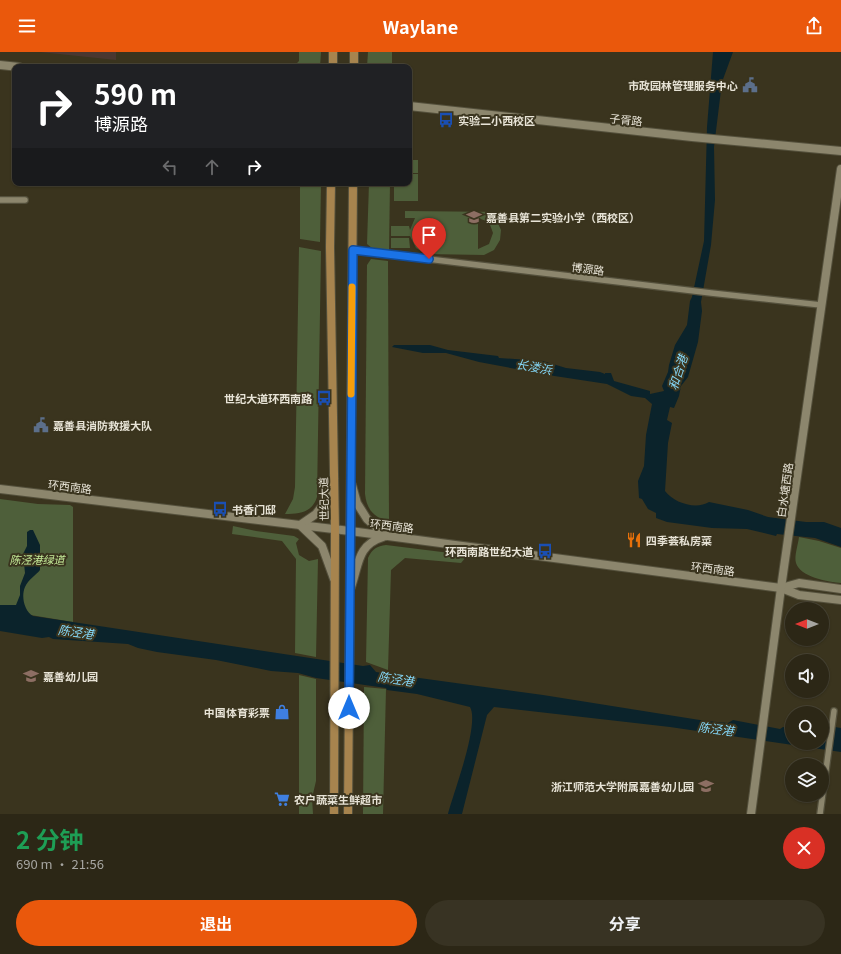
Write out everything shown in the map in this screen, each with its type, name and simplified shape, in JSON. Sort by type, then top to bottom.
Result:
[{"type":"main road","points":[[332,52],[333,64]]},
{"type":"main road","points":[[354,52],[355,64]]},
{"type":"main road","name":"世纪大道","points":[[331,186],[330,247],[335,529],[334,814]]},
{"type":"main road","points":[[348,814],[353,186]]},
{"type":"street","points":[[330,64],[332,52]]},
{"type":"street","points":[[1,65],[12,66]]},
{"type":"street","name":"子胥路","points":[[412,106],[703,138],[841,151]]},
{"type":"street","name":"白水塘西路","points":[[751,814],[791,515],[841,169]]},
{"type":"street","points":[[0,200],[25,200]]},
{"type":"street","name":"博源路","points":[[353,250],[821,305]]},
{"type":"street","points":[[334,479],[323,505],[316,514],[300,525],[322,546],[335,582]]},
{"type":"street","points":[[351,479],[357,503],[367,519],[386,536]]},
{"type":"street","name":"环西南路","points":[[0,489],[335,529],[781,588],[799,595],[841,600]]},
{"type":"street","points":[[350,590],[360,554],[375,539],[386,536]]},
{"type":"street","name":"环西南路","points":[[781,588],[799,583],[841,589]]},
{"type":"street","points":[[820,814],[834,711]]},
{"type":"shaded area","points":[[40,52],[116,52],[116,60]]},
{"type":"green space","points":[[299,52],[321,52],[320,64],[296,64],[299,61]]},
{"type":"green space","points":[[368,52],[392,52],[392,64],[367,64]]},
{"type":"green space","points":[[412,160],[418,160],[418,173],[412,173]]},
{"type":"green space","points":[[412,174],[418,174],[418,201],[394,201],[394,186],[412,186]]},
{"type":"green space","points":[[300,186],[321,186],[320,242],[300,239]]},
{"type":"green space","points":[[369,186],[390,186],[389,251],[372,248],[367,244]]},
{"type":"green space","points":[[405,211],[501,212],[501,219],[496,219],[501,230],[500,240],[494,250],[484,255],[426,254],[416,248],[410,236],[391,236],[391,226],[409,226],[410,230],[415,218],[405,218]],"holes":[[[432,218],[432,248],[431,248],[421,244],[416,232],[420,222]],[[478,218],[489,222],[493,233],[489,244],[478,249]]]},
{"type":"green space","points":[[391,238],[409,238],[410,248],[391,248]]},
{"type":"green space","points":[[299,247],[321,251],[317,497],[312,506],[304,512],[285,514],[293,499],[295,487]]},
{"type":"green space","points":[[371,259],[388,261],[389,523],[379,518],[372,512],[367,505],[365,494],[367,265]]},
{"type":"green space","name":"陈泾港绿道","points":[[0,499],[38,504],[70,505],[73,507],[73,622],[0,610]]},
{"type":"green space","points":[[233,526],[256,531],[294,536],[299,539],[296,543],[299,555],[309,561],[318,559],[316,657],[295,653],[296,559],[282,541],[232,534]]},
{"type":"green space","points":[[799,537],[841,548],[841,583],[816,578],[803,572],[799,568],[795,557]]},
{"type":"green space","points":[[386,545],[466,555],[461,563],[405,558],[391,570],[388,670],[366,662],[368,558],[375,548]]},
{"type":"green space","points":[[299,675],[316,679],[316,781],[312,798],[313,814],[299,814]]},
{"type":"green space","points":[[364,687],[386,689],[383,814],[363,814]]},
{"type":"water","points":[[713,52],[733,52],[722,82],[714,147],[715,200],[711,245],[701,302],[702,311],[698,342],[688,377],[681,386],[674,408],[670,407],[667,420],[672,423],[668,443],[665,491],[674,499],[686,504],[698,505],[709,502],[748,510],[768,517],[806,522],[824,522],[841,528],[841,547],[815,538],[777,534],[776,536],[747,529],[712,528],[667,522],[656,518],[656,513],[648,509],[642,499],[639,498],[638,481],[644,466],[646,435],[652,404],[645,398],[631,396],[607,384],[479,362],[446,353],[423,353],[392,347],[394,345],[430,345],[448,350],[498,356],[499,358],[543,361],[566,368],[600,372],[605,374],[611,373],[614,381],[650,391],[650,394],[664,391],[662,386],[668,372],[675,345],[687,325],[690,301],[704,241],[707,127]]},
{"type":"water","name":"陈泾港","points":[[33,530],[40,545],[40,570],[26,584],[23,595],[25,607],[33,616],[363,666],[370,665],[376,672],[543,695],[706,721],[728,723],[733,720],[780,729],[783,727],[785,727],[785,744],[670,727],[494,707],[487,715],[462,814],[448,814],[469,743],[472,716],[470,707],[417,694],[387,690],[386,688],[316,678],[298,673],[271,671],[216,660],[157,652],[128,644],[53,639],[49,637],[42,638],[0,631],[0,605],[16,605],[20,595],[20,586],[25,573],[23,554],[27,546],[27,532]]},
{"type":"water","points":[[829,726],[841,728],[841,752],[827,750],[829,750]]},
{"type":"slow traffic","points":[[351,394],[352,287]]},
{"type":"place","name":"市政园林管理服务中心","points":[[750,85]]},
{"type":"place","name":"实验二小西校区","points":[[446,120]]},
{"type":"place","name":"嘉善县第二实验小学（西校区）","points":[[474,217]]},
{"type":"place","name":"世纪大道环西南路","points":[[324,398]]},
{"type":"place","name":"嘉善县消防救援大队","points":[[41,425]]},
{"type":"place","name":"书香门邸","points":[[220,509]]},
{"type":"place","name":"四季荟私房菜","points":[[634,540]]},
{"type":"place","name":"环西南路世纪大道","points":[[545,551]]},
{"type":"place","name":"嘉善幼儿园","points":[[31,676]]},
{"type":"place","name":"中国体育彩票","points":[[282,712]]},
{"type":"place","name":"浙江师范大学附属嘉善幼儿园","points":[[706,786]]},
{"type":"place","name":"农户蔬菜生鲜超市","points":[[282,799]]},
{"type":"route","points":[[349,708],[353,250],[429,259]]},
{"type":"water label","name":"长溇浜","points":[[534,366]]},
{"type":"water label","name":"和合港","points":[[677,372]]}]
